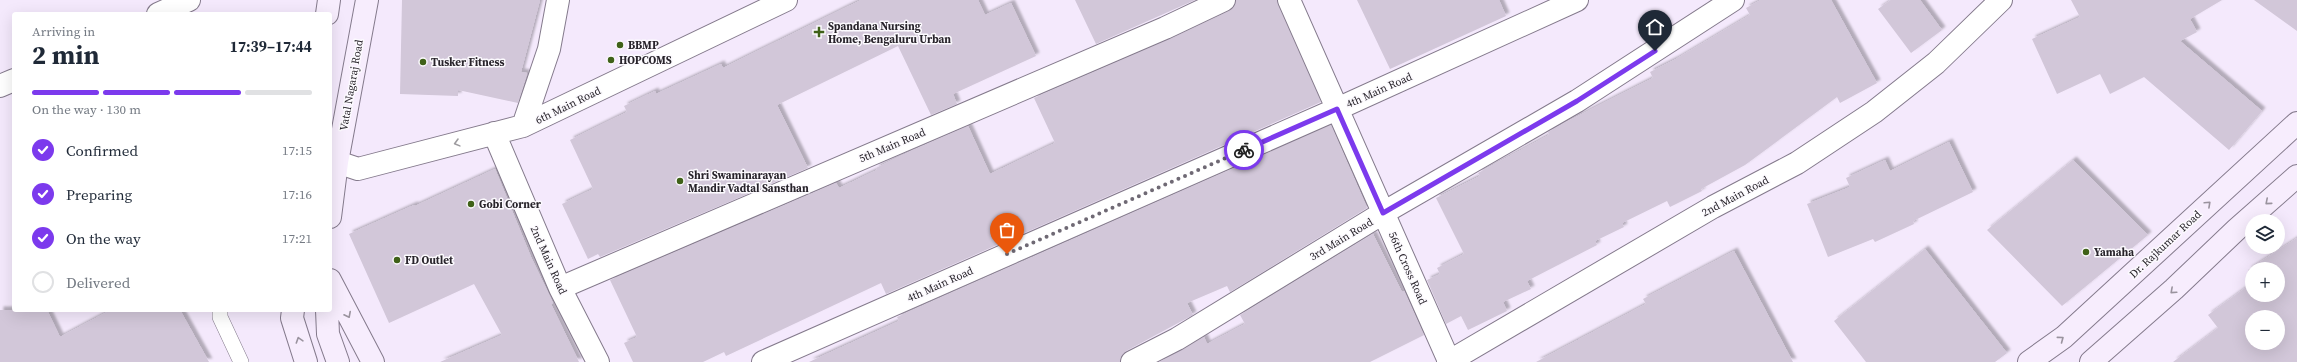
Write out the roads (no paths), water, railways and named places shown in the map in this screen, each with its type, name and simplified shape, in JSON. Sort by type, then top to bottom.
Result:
[{"type":"main road","points":[[327,12],[329,0]]},
{"type":"main road","name":"Vatal Nagaraj Road","points":[[332,199],[336,162],[367,0]]},
{"type":"main road","name":"Dr. Rajkumar Road","points":[[2029,362],[2064,336],[2297,123]]},
{"type":"main road","points":[[2091,362],[2174,289],[2236,229],[2297,176]]},
{"type":"main road","points":[[332,284],[372,362]]},
{"type":"main road","points":[[327,312],[328,334],[338,362]]},
{"type":"main road","points":[[293,314],[306,362]]},
{"type":"street","points":[[162,12],[189,0]]},
{"type":"street","points":[[523,126],[549,49],[558,0]]},
{"type":"street","name":"6th Main Road","points":[[336,162],[358,169],[523,126],[786,0]]},
{"type":"street","name":"5th Main Road","points":[[560,288],[1165,28],[1224,0]]},
{"type":"street","name":"56th Cross Road","points":[[1288,0],[1448,362]]},
{"type":"street","name":"4th Main Road","points":[[763,362],[1337,109],[1577,0]]},
{"type":"street","name":"3rd Main Road","points":[[1132,362],[1177,339],[1383,213],[1577,101],[1733,0]]},
{"type":"street","name":"2nd Main Road","points":[[1448,362],[1713,206],[1797,163],[1874,112],[1930,68],[2001,0]]},
{"type":"street","points":[[0,86],[12,81]]},
{"type":"street","name":"2nd Main Road","points":[[494,133],[560,288],[598,362]]},
{"type":"lane","points":[[220,312],[220,317],[241,362]]},
{"type":"place","name":"Spandana Nursing Home, Bengaluru Urban","points":[[819,32]]},
{"type":"place","name":"BBMP","points":[[620,45]]},
{"type":"place","name":"HOPCOMS","points":[[611,60]]},
{"type":"place","name":"Tusker Fitness","points":[[423,62]]},
{"type":"place","name":"Shri Swaminarayan Mandir Vadtal Sansthan","points":[[680,181]]},
{"type":"place","name":"Gobi Corner","points":[[471,204]]},
{"type":"place","name":"Yamaha","points":[[2086,252]]},
{"type":"place","name":"FD Outlet","points":[[397,260]]}]
